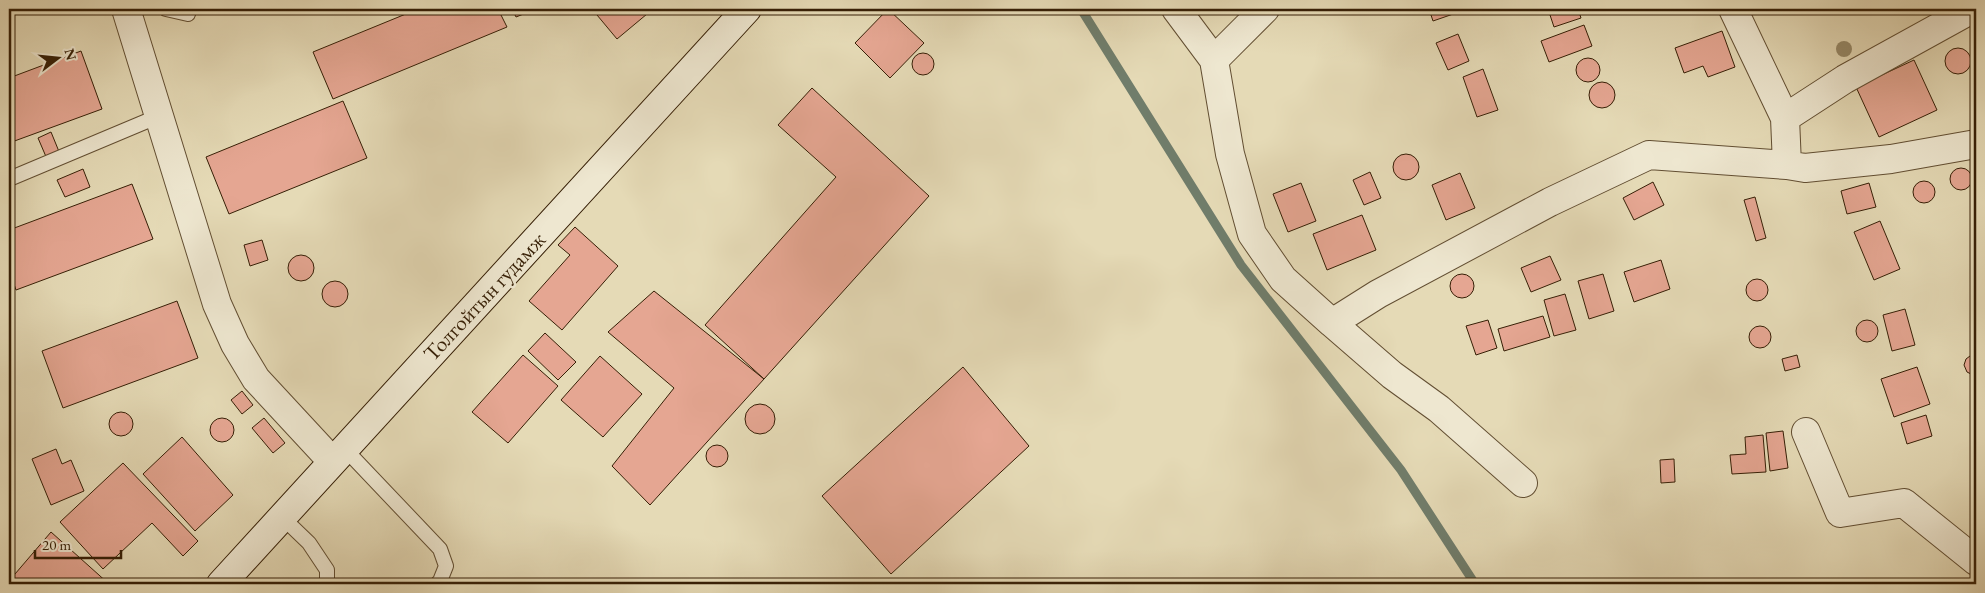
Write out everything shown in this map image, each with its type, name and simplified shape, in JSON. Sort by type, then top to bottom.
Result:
[{"type":"street","points":[[126,9],[217,304],[235,344],[256,379],[338,455]]},
{"type":"street","name":"Толгойтын гудамж","points":[[221,584],[747,9]]},
{"type":"street","points":[[1176,9],[1214,60],[1230,154],[1252,234],[1282,279],[1392,375],[1439,409],[1523,483]]},
{"type":"street","points":[[1214,60],[1264,9]]},
{"type":"street","points":[[1733,9],[1785,118],[1787,165]]},
{"type":"street","points":[[1785,118],[1846,79],[1972,9]]},
{"type":"street","points":[[1332,323],[1378,294],[1541,206],[1649,155],[1805,168],[1891,159],[1976,144]]},
{"type":"street","points":[[1806,432],[1840,513],[1904,503],[1976,561]]},
{"type":"lane","points":[[166,9],[188,14]]},
{"type":"lane","points":[[9,179],[159,116]]},
{"type":"lane","points":[[338,455],[440,549],[446,566],[437,584]]},
{"type":"lane","points":[[282,517],[309,543],[327,570],[327,584]]},
{"type":"building","points":[[418,9],[498,9],[507,27],[333,99],[313,52]]},
{"type":"building","points":[[512,9],[536,9],[516,17]]},
{"type":"building","points":[[592,9],[653,9],[617,39]]},
{"type":"building","points":[[888,9],[924,43],[890,78],[855,43]]},
{"type":"building","points":[[1429,9],[1458,9],[1459,12],[1433,21]]},
{"type":"building","points":[[1548,9],[1578,9],[1581,18],[1554,27]]},
{"type":"building","points":[[1584,25],[1592,46],[1549,62],[1541,41]]},
{"type":"building","points":[[1722,31],[1735,67],[1708,77],[1703,66],[1684,73],[1675,48]]},
{"type":"building","points":[[1458,34],[1469,61],[1448,70],[1436,43]]},
{"type":"building","points":[[1958,48],[1967,52],[1971,61],[1967,70],[1958,74],[1949,70],[1945,61],[1949,52]]},
{"type":"building","points":[[81,51],[102,109],[9,143],[9,78]]},
{"type":"building","points":[[923,53],[931,56],[934,64],[931,72],[923,75],[915,72],[912,64],[915,56]]},
{"type":"building","points":[[1588,58],[1593,59],[1599,65],[1599,75],[1593,81],[1588,82],[1583,81],[1577,75],[1576,70],[1577,65],[1583,59]]},
{"type":"building","points":[[1914,60],[1937,110],[1879,137],[1856,87]]},
{"type":"building","points":[[1483,69],[1498,110],[1477,117],[1463,77]]},
{"type":"building","points":[[1602,82],[1611,86],[1615,95],[1611,104],[1602,108],[1593,104],[1589,95],[1593,86]]},
{"type":"building","points":[[812,88],[929,196],[764,379],[705,325],[836,177],[778,125]]},
{"type":"building","points":[[343,101],[367,158],[229,214],[206,157]]},
{"type":"building","points":[[51,132],[60,154],[47,159],[38,138]]},
{"type":"building","points":[[1406,154],[1416,157],[1419,167],[1416,177],[1406,180],[1396,177],[1393,167],[1396,157]]},
{"type":"building","points":[[1961,168],[1969,171],[1972,179],[1969,187],[1961,190],[1953,187],[1950,179],[1953,171]]},
{"type":"building","points":[[83,169],[90,187],[65,197],[57,180]]},
{"type":"building","points":[[1370,172],[1381,198],[1364,205],[1353,180]]},
{"type":"building","points":[[1460,173],[1475,208],[1446,220],[1432,185]]},
{"type":"building","points":[[1924,181],[1932,184],[1935,192],[1932,200],[1924,203],[1916,200],[1913,192],[1916,184]]},
{"type":"building","points":[[1653,182],[1664,205],[1634,220],[1623,198]]},
{"type":"building","points":[[1301,183],[1316,221],[1288,232],[1273,194]]},
{"type":"building","points":[[1869,183],[1876,207],[1847,214],[1841,191]]},
{"type":"building","points":[[132,184],[153,239],[16,290],[9,269],[9,230]]},
{"type":"building","points":[[1755,197],[1766,238],[1756,241],[1744,200]]},
{"type":"building","points":[[1362,215],[1376,250],[1327,270],[1313,234]]},
{"type":"building","points":[[1880,221],[1900,269],[1874,280],[1854,232]]},
{"type":"building","points":[[575,227],[618,266],[562,330],[529,301],[570,255],[558,245]]},
{"type":"building","points":[[262,240],[268,260],[250,266],[244,245]]},
{"type":"building","points":[[301,255],[310,259],[314,268],[310,277],[301,281],[292,277],[288,268],[292,259]]},
{"type":"building","points":[[1550,256],[1561,280],[1531,292],[1521,268]]},
{"type":"building","points":[[1661,260],[1670,289],[1634,302],[1624,272]]},
{"type":"building","points":[[1462,274],[1471,277],[1474,286],[1471,295],[1462,298],[1453,295],[1450,286],[1453,277]]},
{"type":"building","points":[[1603,274],[1614,311],[1589,319],[1578,281]]},
{"type":"building","points":[[1757,279],[1765,282],[1768,290],[1765,298],[1757,301],[1749,298],[1746,290],[1749,282]]},
{"type":"building","points":[[335,281],[344,285],[348,294],[344,303],[335,307],[326,303],[322,294],[326,285]]},
{"type":"building","points":[[654,291],[764,379],[650,505],[612,466],[674,388],[608,332]]},
{"type":"building","points":[[1565,294],[1576,330],[1554,336],[1544,300]]},
{"type":"building","points":[[177,301],[198,358],[63,408],[42,351]]},
{"type":"building","points":[[1905,309],[1915,345],[1892,351],[1883,315]]},
{"type":"building","points":[[1543,316],[1550,337],[1504,351],[1498,329]]},
{"type":"building","points":[[1488,320],[1497,348],[1476,355],[1466,326]]},
{"type":"building","points":[[1867,320],[1875,323],[1878,331],[1875,339],[1867,342],[1859,339],[1856,331],[1859,323]]},
{"type":"building","points":[[1760,326],[1768,329],[1771,337],[1768,345],[1760,348],[1752,345],[1749,337],[1752,329]]},
{"type":"building","points":[[545,333],[576,362],[558,380],[528,351]]},
{"type":"building","points":[[1974,353],[1976,354],[1976,375],[1967,372],[1964,365],[1966,359]]},
{"type":"building","points":[[523,355],[558,386],[508,443],[472,412]]},
{"type":"building","points":[[1797,355],[1800,367],[1785,371],[1782,359]]},
{"type":"building","points":[[600,356],[642,394],[603,437],[561,400]]},
{"type":"building","points":[[963,367],[1029,446],[891,574],[822,496]]},
{"type":"building","points":[[1917,367],[1930,404],[1894,417],[1881,379]]},
{"type":"building","points":[[242,391],[253,405],[242,414],[231,400]]},
{"type":"building","points":[[760,404],[771,408],[775,419],[771,430],[760,434],[749,430],[745,419],[749,408]]},
{"type":"building","points":[[121,412],[129,416],[133,424],[129,432],[121,436],[113,432],[109,424],[113,416]]},
{"type":"building","points":[[1926,415],[1932,436],[1907,444],[1901,423]]},
{"type":"building","points":[[222,418],[230,422],[234,430],[230,438],[222,442],[214,438],[210,430],[214,422]]},
{"type":"building","points":[[264,418],[285,443],[273,453],[252,428]]},
{"type":"building","points":[[1783,431],[1788,468],[1770,471],[1766,433]]},
{"type":"building","points":[[1763,435],[1766,472],[1732,474],[1730,455],[1746,454],[1745,437]]},
{"type":"building","points":[[182,437],[233,495],[195,531],[143,474]]},
{"type":"building","points":[[713,445],[721,445],[728,452],[728,460],[721,467],[713,467],[706,460],[706,452]]},
{"type":"building","points":[[56,449],[62,464],[71,460],[84,491],[51,505],[32,459]]},
{"type":"building","points":[[1674,459],[1675,482],[1661,483],[1660,460]]},
{"type":"building","points":[[123,463],[198,541],[183,556],[152,523],[103,569],[60,522]]},
{"type":"building","points":[[51,532],[109,584],[13,584],[9,581]]},
{"type":"waterway","points":[[1081,9],[1241,265],[1401,470],[1475,584]]}]
